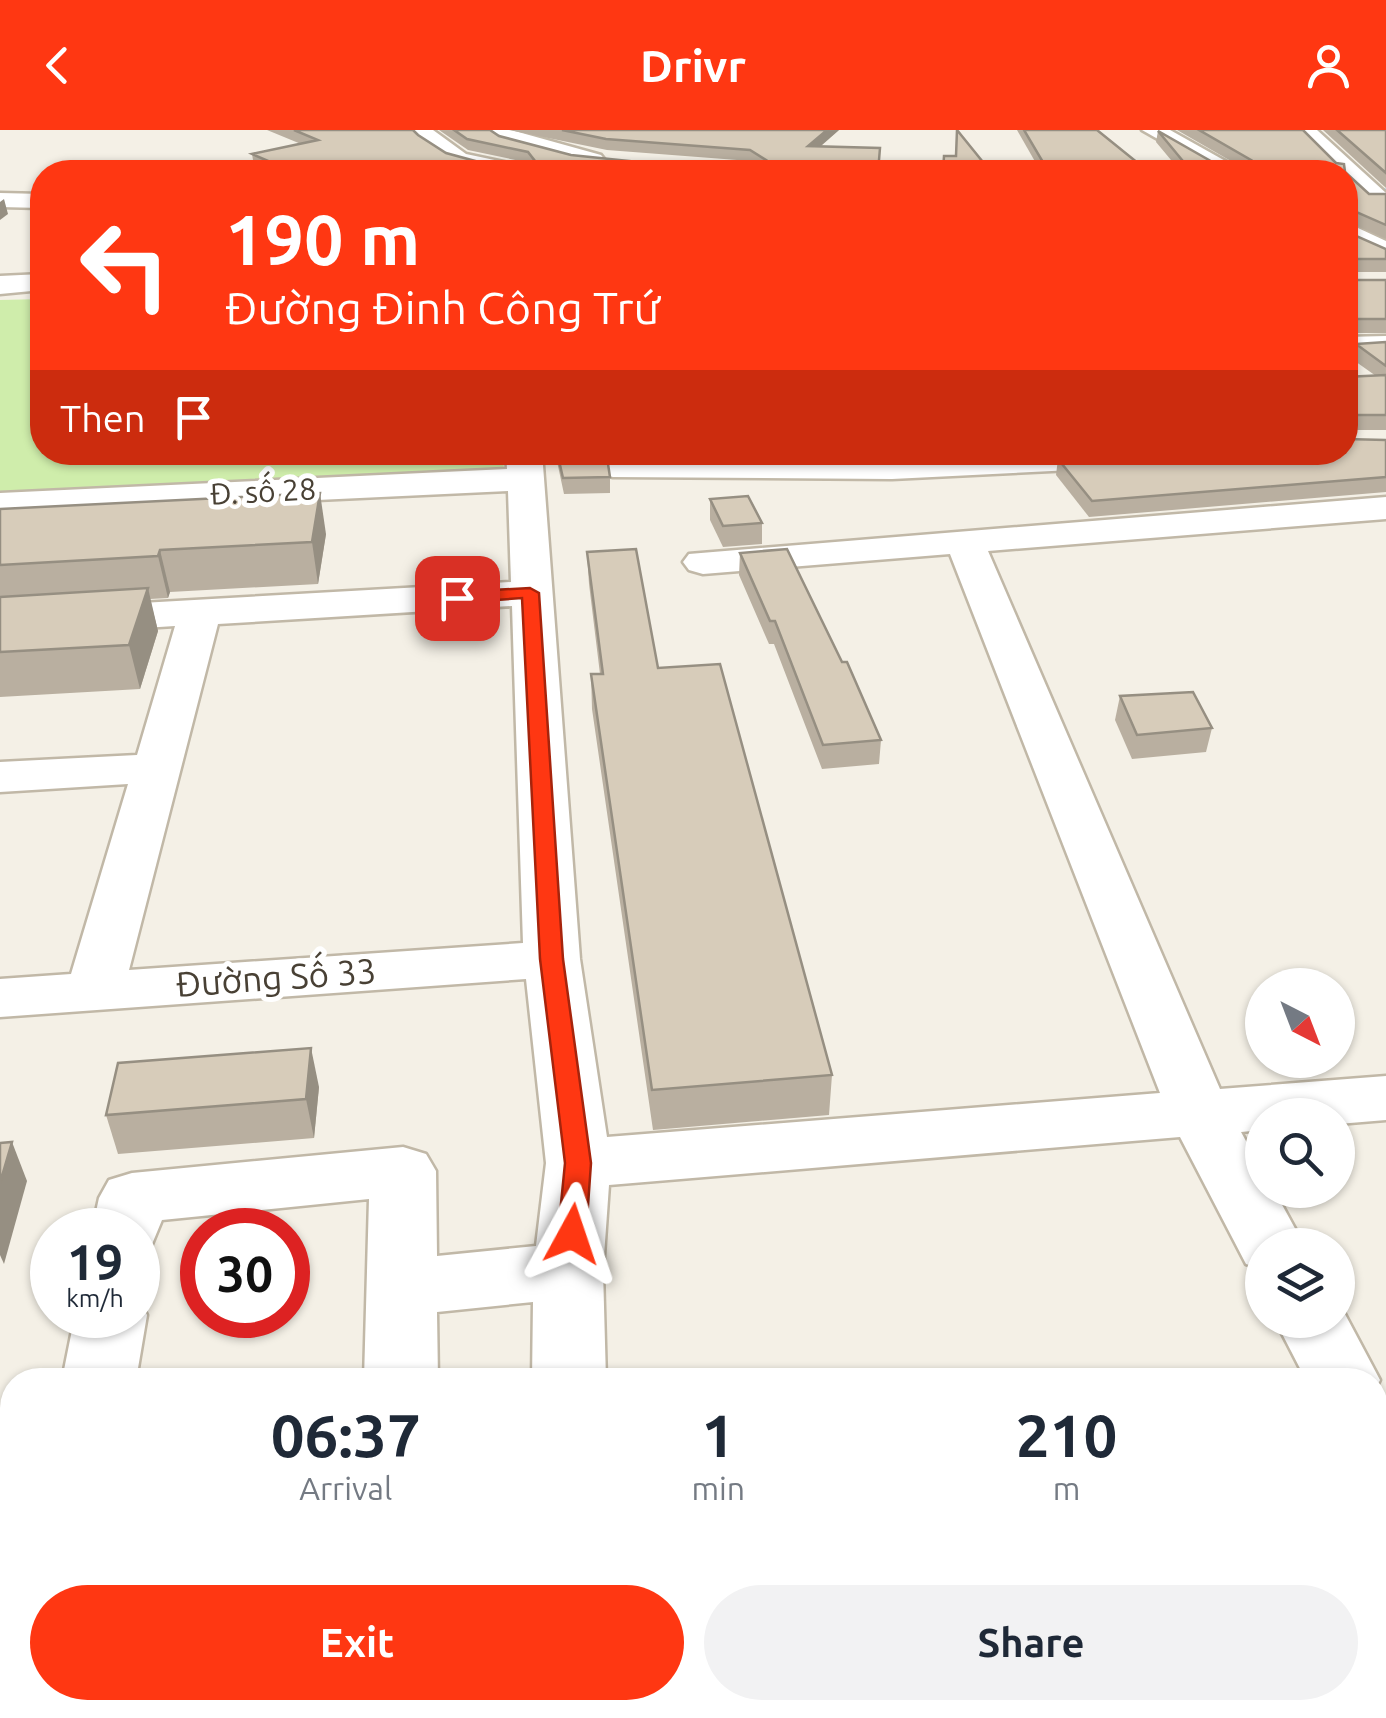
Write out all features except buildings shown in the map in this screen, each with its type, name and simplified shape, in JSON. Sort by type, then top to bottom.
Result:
[{"type":"street","points":[[420,130],[464,160]]},
{"type":"street","points":[[491,130],[557,154],[599,160]]},
{"type":"street","points":[[1152,130],[1210,160]]},
{"type":"street","points":[[1179,130],[1236,160]]},
{"type":"street","points":[[1304,130],[1339,160]]},
{"type":"street","points":[[0,200],[30,200]]},
{"type":"street","points":[[1358,228],[1386,242]]},
{"type":"street","points":[[1358,237],[1386,252]]},
{"type":"street","points":[[0,285],[30,283]]},
{"type":"street","points":[[1358,346],[1386,345]]},
{"type":"street","points":[[613,465],[952,465]]},
{"type":"street","points":[[525,466],[552,959],[578,1163],[568,1270],[569,1368]]},
{"type":"street","name":"Đ. số 28","points":[[0,504],[525,466]]},
{"type":"street","points":[[703,562],[1386,508]]},
{"type":"street","points":[[964,541],[1199,1113],[1261,1228]]},
{"type":"street","points":[[0,624],[530,593]]},
{"type":"street","points":[[94,991],[200,614]]},
{"type":"street","points":[[0,777],[158,768]]},
{"type":"street","name":"Đường Số 33","points":[[0,998],[552,959]]},
{"type":"street","points":[[578,1163],[1386,1098]]},
{"type":"street","points":[[130,1208],[132,1198],[403,1171],[402,1368]]},
{"type":"street","points":[[402,1288],[568,1270]]},
{"type":"street","points":[[101,1368],[107,1338]]},
{"type":"street","points":[[1320,1338],[1336,1368]]},
{"type":"green space","points":[[30,299],[30,465],[504,465],[504,473],[0,494],[0,300]]},
{"type":"waterway","points":[[1358,190],[1386,191]]},
{"type":"route","points":[[457,598],[530,593],[552,959],[578,1163],[572,1234]]}]
